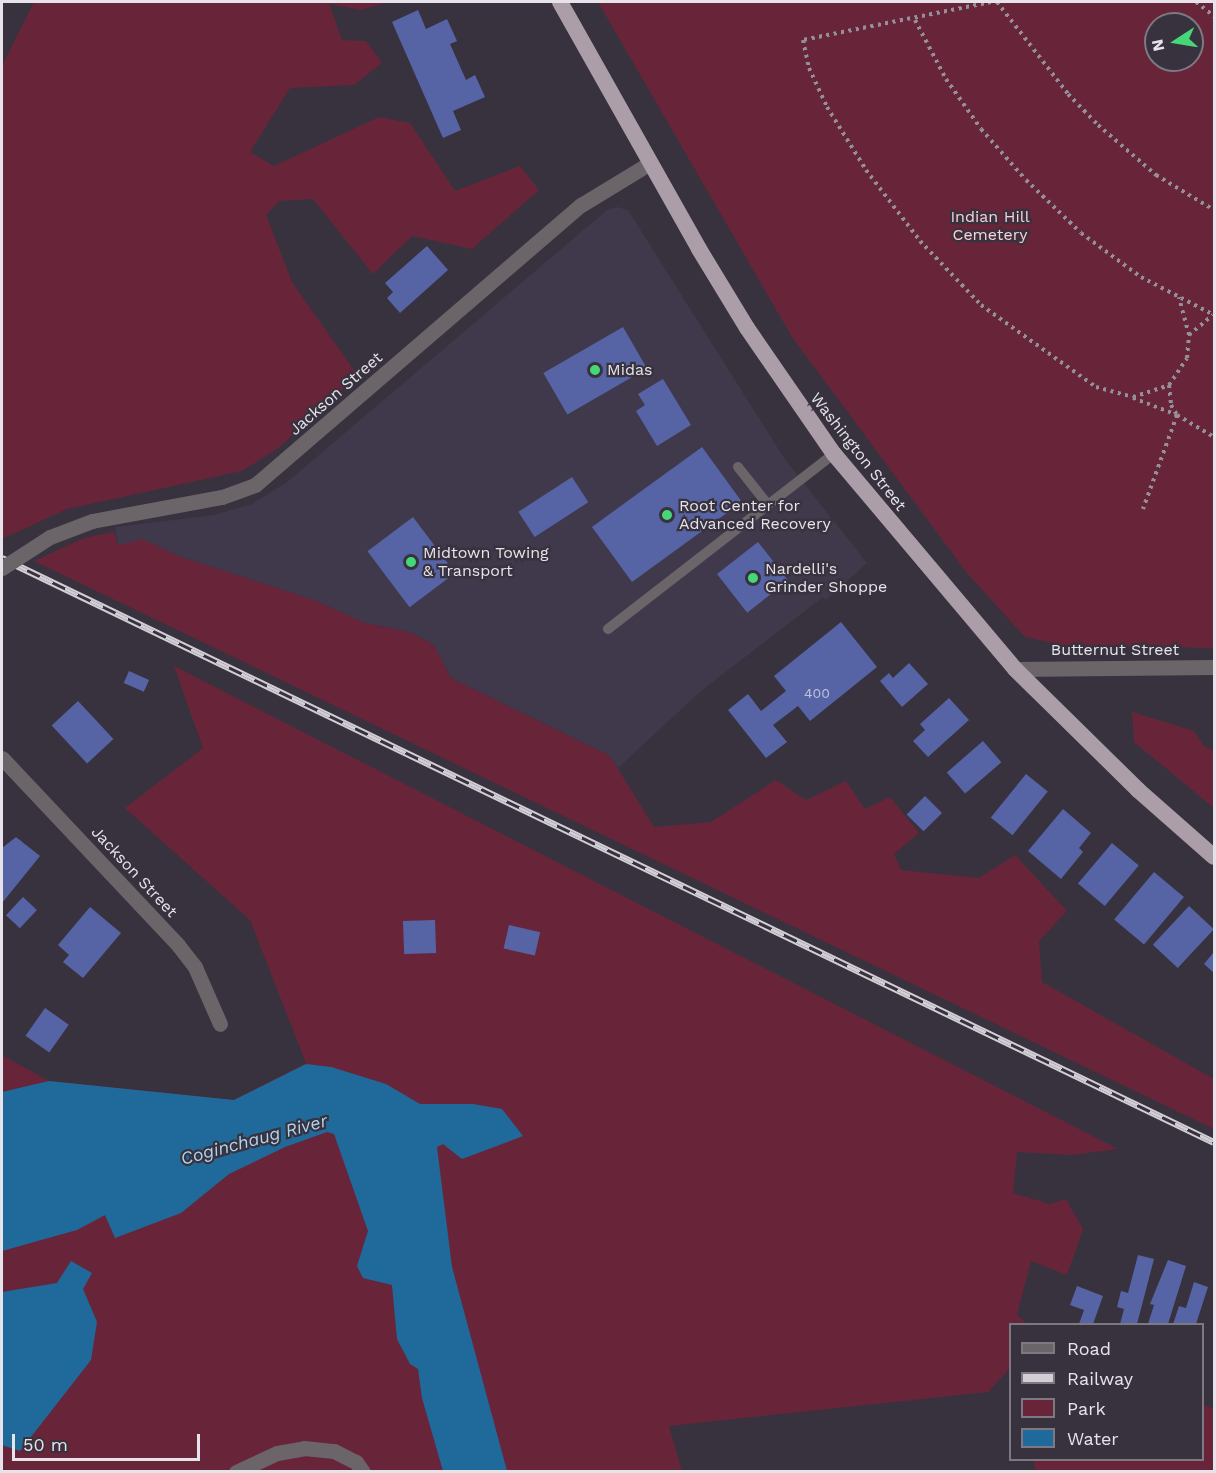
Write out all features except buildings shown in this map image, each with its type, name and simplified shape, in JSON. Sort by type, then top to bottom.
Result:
[{"type":"highway","name":"Washington Street","points":[[560,2],[650,163],[747,328],[834,453],[1015,669],[1138,790],[1215,857]]},
{"type":"street","name":"Jackson Street","points":[[2,568],[50,537],[92,521],[222,497],[255,485],[581,205],[650,163]]},
{"type":"street","name":"Butternut Street","points":[[1015,669],[1215,667]]},
{"type":"street","name":"Jackson Street","points":[[2,758],[178,945],[195,967],[220,1024]]},
{"type":"street","points":[[236,1472],[276,1453],[304,1448],[334,1451],[356,1462],[363,1472]]},
{"type":"lane","points":[[608,629],[834,453]]},
{"type":"lane","points":[[738,467],[768,506]]},
{"type":"path","points":[[991,2],[915,20],[803,40],[809,68],[827,107],[866,170],[920,241],[981,305],[1075,375],[1096,387],[1132,397],[1177,415],[1215,437]]},
{"type":"path","points":[[997,2],[1068,94],[1098,125],[1156,175],[1215,210]]},
{"type":"path","points":[[1196,2],[1215,16]]},
{"type":"path","points":[[915,20],[946,79],[975,120],[1026,180],[1081,233],[1141,277],[1214,315],[1189,335]]},
{"type":"path","points":[[1132,397],[1149,395],[1169,385],[1187,358],[1189,335],[1179,297]]},
{"type":"path","points":[[1169,385],[1171,405],[1177,415]]},
{"type":"path","points":[[1143,509],[1177,415]]},
{"type":"shaded area","points":[[617,207],[628,210],[784,458],[867,563],[826,600],[823,597],[701,691],[618,768],[610,756],[451,678],[434,645],[409,632],[365,623],[314,600],[181,557],[142,540],[118,545],[115,527],[214,515],[252,504],[286,483],[607,210]]},
{"type":"green space","points":[[34,2],[389,2],[361,10],[329,4],[342,40],[366,41],[382,63],[354,85],[290,88],[250,152],[274,166],[379,117],[410,123],[455,191],[520,166],[539,190],[472,249],[412,236],[373,274],[313,199],[279,201],[266,215],[292,282],[358,376],[277,449],[242,471],[67,509],[2,539],[2,66]]},
{"type":"green space","name":"Indian Hill Cemetery","points":[[598,2],[1214,2],[1214,648],[1067,646],[1025,637],[967,573],[792,337]]},
{"type":"green space","points":[[114,532],[118,545],[142,539],[181,557],[314,600],[365,623],[409,632],[434,645],[451,678],[610,756],[654,827],[711,822],[776,780],[806,800],[846,781],[865,809],[890,797],[919,833],[894,854],[901,870],[979,878],[1015,855],[1067,911],[1039,941],[1042,982],[1214,1079],[1214,1129],[34,561],[84,538]]},
{"type":"green space","points":[[174,666],[1118,1149],[1072,1155],[1017,1152],[1013,1193],[1050,1204],[1066,1199],[1083,1229],[1067,1275],[1031,1261],[1017,1315],[1026,1323],[1009,1323],[1009,1369],[988,1392],[669,1426],[682,1471],[2,1471],[2,1055],[49,1081],[234,1100],[306,1063],[250,920],[125,808],[203,748]]},
{"type":"green space","points":[[1132,712],[1194,731],[1204,746],[1214,751],[1214,808],[1134,742]]},
{"type":"green space","points":[[1204,1404],[1214,1409],[1214,1471],[1035,1471],[1034,1461],[1204,1461]]},
{"type":"water","name":"Coginchaug River","points":[[306,1064],[331,1067],[386,1084],[420,1104],[473,1104],[502,1109],[523,1136],[462,1159],[443,1144],[437,1147],[452,1267],[507,1471],[443,1471],[422,1398],[418,1369],[410,1364],[397,1339],[392,1285],[363,1278],[357,1266],[368,1231],[334,1134],[327,1132],[285,1147],[229,1174],[181,1213],[115,1238],[105,1215],[77,1230],[2,1251],[2,1092],[49,1081],[234,1100]]},
{"type":"water","points":[[71,1261],[92,1273],[83,1289],[97,1322],[91,1360],[20,1451],[2,1445],[2,1292],[57,1283]]},
{"type":"railway","points":[[2,558],[1214,1142]]},
{"type":"place","name":"Midas","points":[[595,370]]},
{"type":"place","name":"Root Center for Advanced Recovery","points":[[667,515]]},
{"type":"place","name":"Midtown Towing & Transport","points":[[411,562]]},
{"type":"place","name":"Nardelli's Grinder Shoppe","points":[[753,578]]}]
